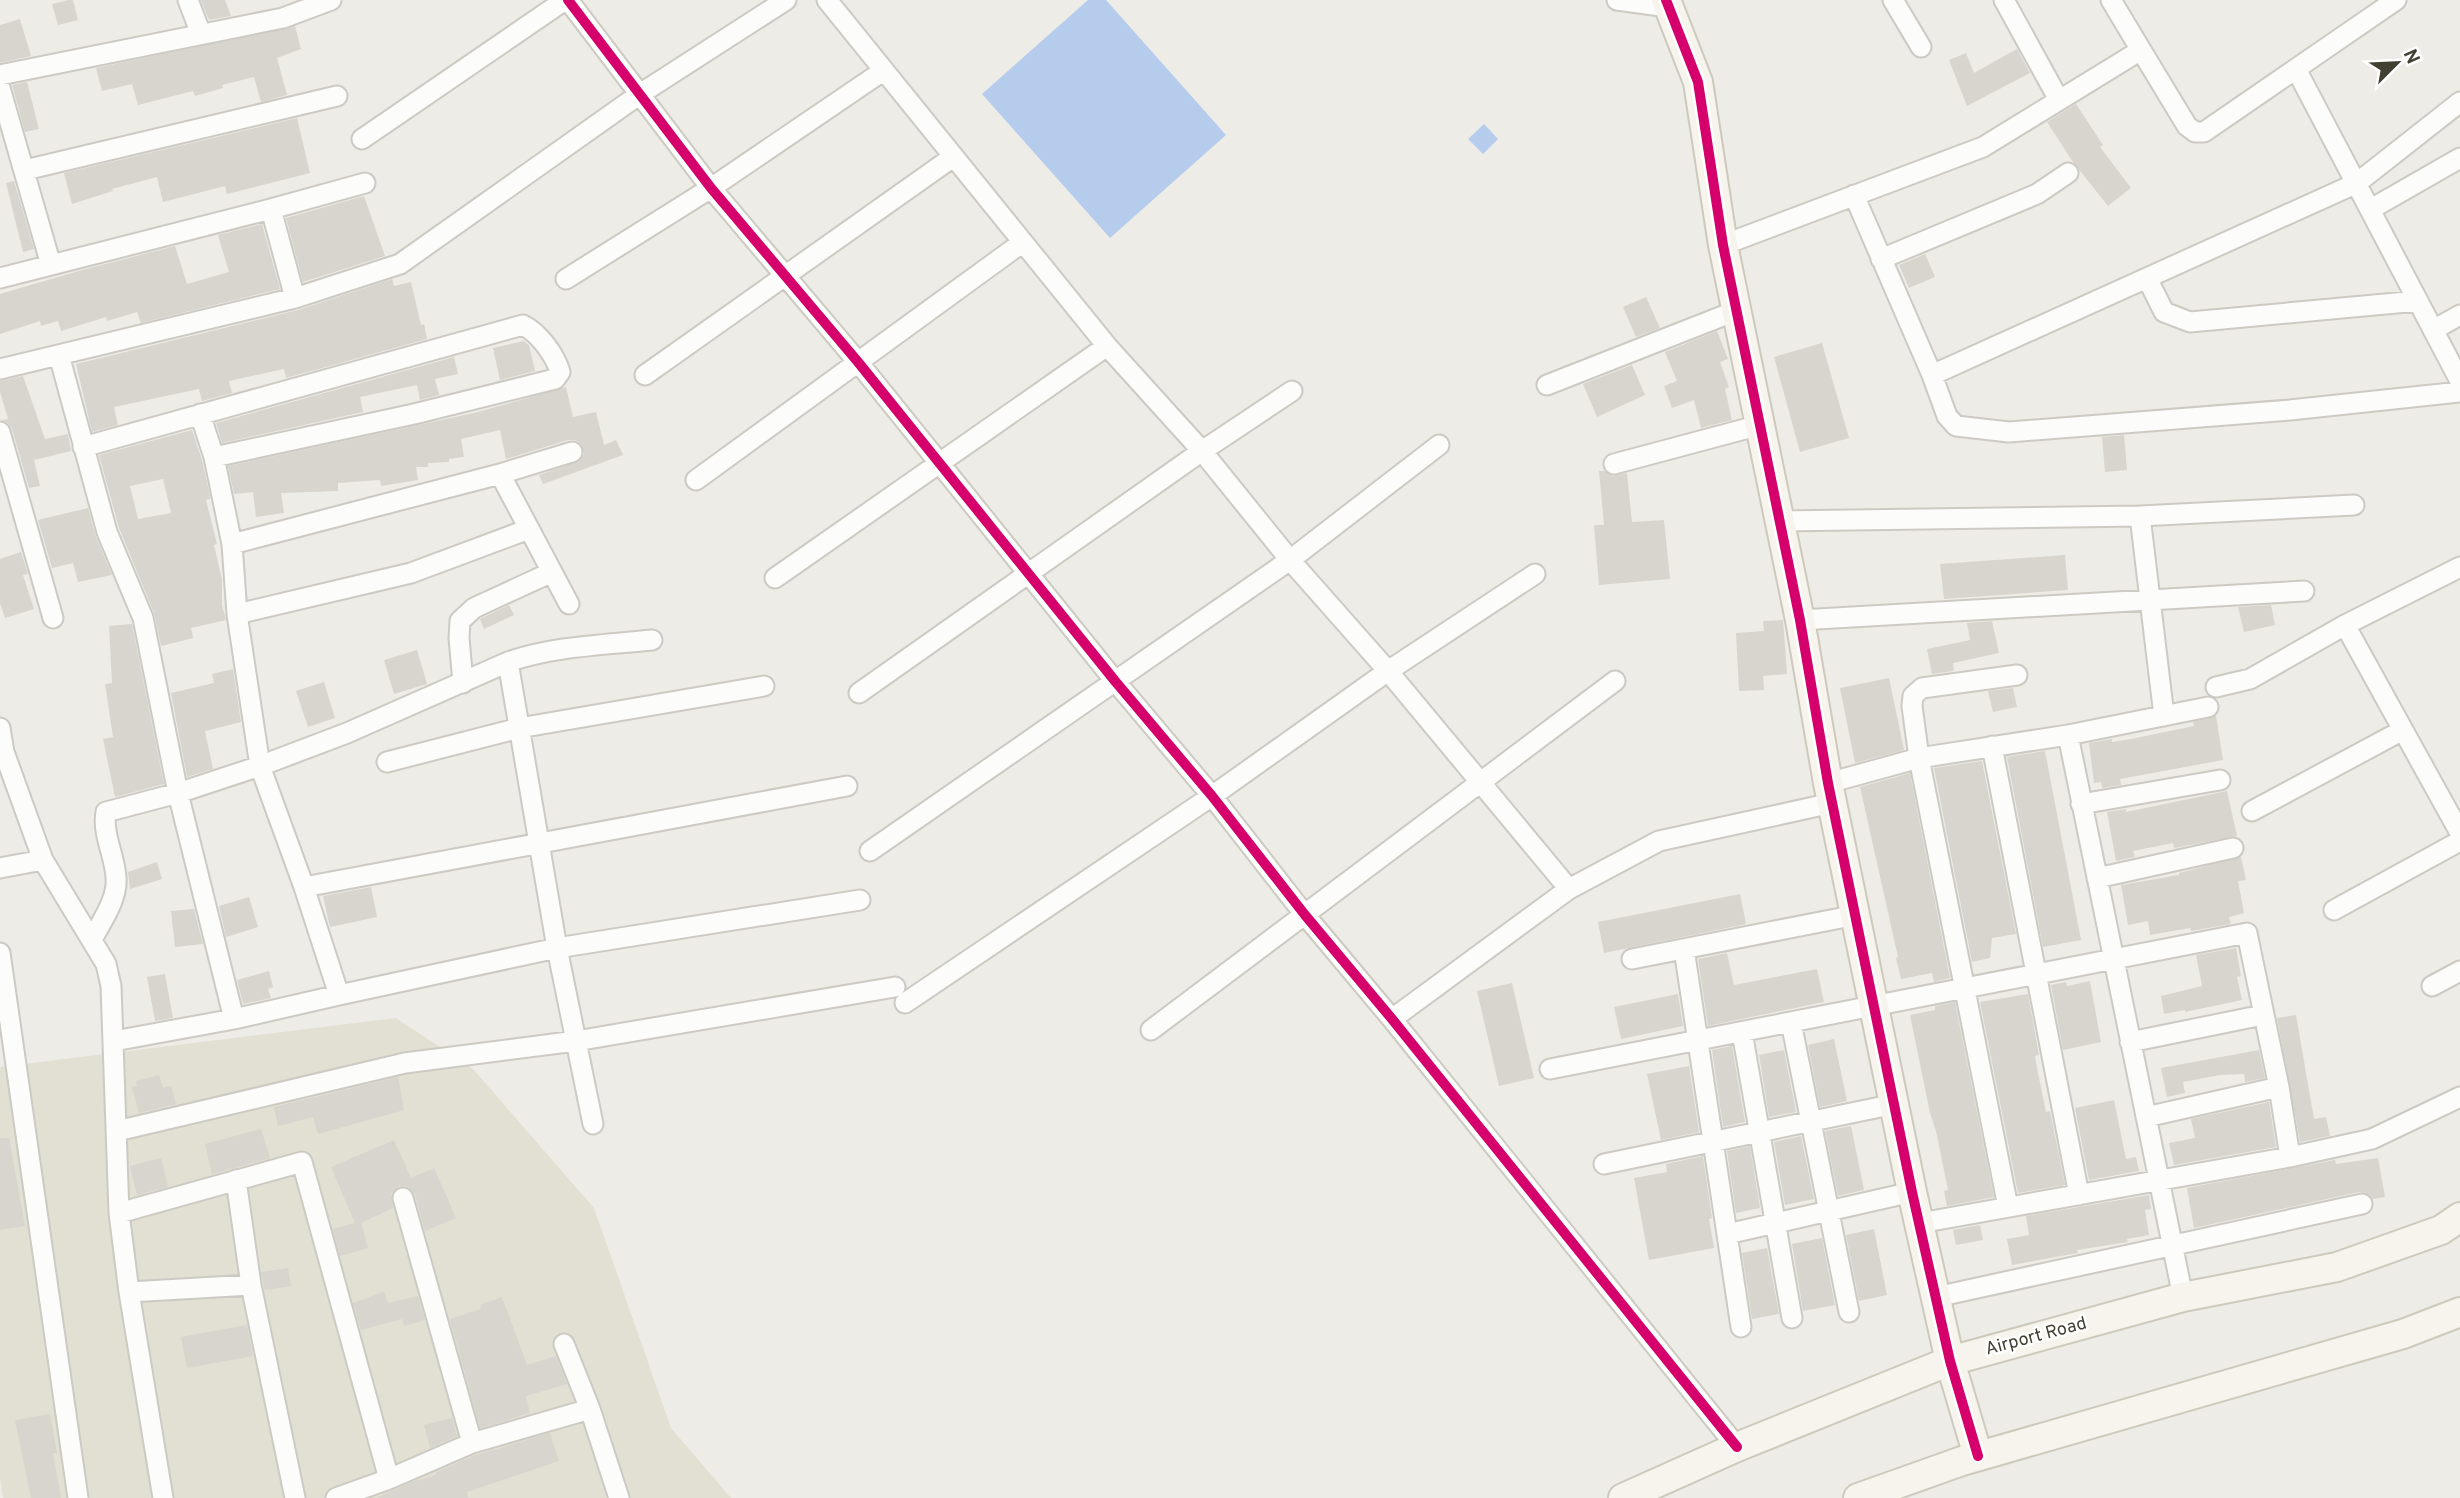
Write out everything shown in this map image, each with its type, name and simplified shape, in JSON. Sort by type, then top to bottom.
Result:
[{"type":"main road","points":[[1667,3],[1698,82],[1723,244],[1800,620],[1830,793],[1912,1192],[1950,1361],[1978,1456]]},
{"type":"main road","name":"Airport Road","points":[[1623,1498],[1737,1447],[1950,1361],[2183,1297],[2336,1267],[2441,1230],[2460,1217]]},
{"type":"main road","points":[[1858,1498],[1978,1456],[2403,1334],[2460,1312]]},
{"type":"street","points":[[188,0],[201,34]]},
{"type":"street","points":[[0,75],[201,34],[280,9],[331,0]]},
{"type":"street","points":[[362,139],[567,0],[711,188],[858,362],[1115,681],[1212,796],[1305,915],[1737,1447]]},
{"type":"street","points":[[0,369],[295,298],[400,264],[640,94],[786,0]]},
{"type":"street","points":[[827,0],[1107,346],[1202,451],[1290,560],[1388,671],[1569,889]]},
{"type":"street","points":[[1617,0],[1667,3]]},
{"type":"street","points":[[1893,0],[1921,47]]},
{"type":"street","points":[[2004,0],[2059,100]]},
{"type":"street","points":[[2111,0],[2187,126],[2195,132],[2204,132],[2211,128],[2394,1]]},
{"type":"street","points":[[1723,244],[1983,147],[2141,50]]},
{"type":"street","points":[[2296,69],[2460,381]]},
{"type":"street","points":[[566,279],[711,188],[884,71]]},
{"type":"street","points":[[0,88],[51,265]]},
{"type":"street","points":[[25,170],[337,96]]},
{"type":"street","points":[[1931,375],[2357,183],[2460,102]]},
{"type":"street","points":[[645,375],[953,157]]},
{"type":"street","points":[[2371,209],[2460,158]]},
{"type":"street","points":[[1881,259],[2036,194],[2068,173]]},
{"type":"street","points":[[0,278],[365,183]]},
{"type":"street","points":[[1854,195],[1947,416],[1956,426],[2009,432],[2290,410],[2460,392]]},
{"type":"street","points":[[271,209],[295,298]]},
{"type":"street","points":[[696,480],[1023,242]]},
{"type":"street","points":[[2147,278],[2164,312],[2190,322],[2418,301]]},
{"type":"street","points":[[1547,385],[1738,310]]},
{"type":"street","points":[[2433,330],[2460,315]]},
{"type":"street","points":[[83,447],[523,325],[533,330],[557,362],[560,372],[555,379],[414,414],[214,457]]},
{"type":"street","points":[[775,578],[1107,346]]},
{"type":"street","points":[[59,355],[107,532],[143,618],[178,793],[234,1019]]},
{"type":"street","points":[[859,693],[1202,451],[1292,391]]},
{"type":"street","points":[[200,414],[214,457],[232,544],[237,614],[260,766],[304,887],[339,995]]},
{"type":"street","points":[[1614,464],[1760,425]]},
{"type":"street","points":[[0,432],[53,618]]},
{"type":"street","points":[[870,851],[1290,560],[1439,445]]},
{"type":"street","points":[[232,544],[572,453]]},
{"type":"street","points":[[500,474],[569,604]]},
{"type":"street","points":[[1779,521],[2140,516],[2354,505]]},
{"type":"street","points":[[2140,516],[2164,716]]},
{"type":"street","points":[[237,614],[423,569],[529,529]]},
{"type":"street","points":[[2216,687],[2250,679],[2345,625],[2460,567]]},
{"type":"street","points":[[463,683],[460,621],[474,608],[552,572]]},
{"type":"street","points":[[117,1131],[405,1063],[900,995],[1212,796],[1388,671],[1535,574]]},
{"type":"street","points":[[1800,620],[2304,591]]},
{"type":"street","points":[[2345,625],[2460,833]]},
{"type":"street","points":[[92,940],[114,895],[117,881],[103,825],[106,812],[178,793],[260,766],[347,733],[508,662],[547,651],[652,640]]},
{"type":"street","points":[[508,662],[557,948],[593,1124]]},
{"type":"street","points":[[2008,1207],[1919,758],[1912,706],[1913,696],[1922,688],[2017,674]]},
{"type":"street","points":[[1152,1030],[1615,681]]},
{"type":"street","points":[[387,762],[519,728],[764,686]]},
{"type":"street","points":[[1392,1019],[1569,889],[1659,841],[1830,793],[1919,758],[2067,735],[2208,707]]},
{"type":"street","points":[[0,728],[2,753],[43,860],[106,964],[111,986],[119,1213],[129,1292],[163,1498]]},
{"type":"street","points":[[2252,811],[2403,730]]},
{"type":"street","points":[[2067,735],[2183,1297]]},
{"type":"street","points":[[1992,746],[2078,1195]]},
{"type":"street","points":[[2081,804],[2220,780]]},
{"type":"street","points":[[304,887],[847,786]]},
{"type":"street","points":[[2334,910],[2460,841]]},
{"type":"street","points":[[2097,878],[2233,848]]},
{"type":"street","points":[[0,868],[43,860]]},
{"type":"street","points":[[114,1041],[234,1019],[557,948],[860,900]]},
{"type":"street","points":[[1632,959],[1856,915]]},
{"type":"street","points":[[1550,1069],[2247,933],[2279,1087],[2290,1157]]},
{"type":"street","points":[[1684,948],[1741,1327]]},
{"type":"street","points":[[0,953],[78,1498]]},
{"type":"street","points":[[2432,986],[2460,971]]},
{"type":"street","points":[[2130,1042],[2263,1015]]},
{"type":"street","points":[[1791,1022],[1849,1312]]},
{"type":"street","points":[[1742,1032],[1792,1318]]},
{"type":"street","points":[[2146,1117],[2279,1087]]},
{"type":"street","points":[[1920,1223],[2290,1157],[2372,1139],[2460,1097]]},
{"type":"street","points":[[1604,1164],[1895,1104]]},
{"type":"street","points":[[119,1213],[302,1162],[389,1479]]},
{"type":"street","points":[[236,1180],[251,1285],[295,1498]]},
{"type":"street","points":[[1727,1234],[1912,1192]]},
{"type":"street","points":[[403,1198],[472,1443]]},
{"type":"street","points":[[1936,1297],[2362,1204]]},
{"type":"street","points":[[129,1292],[251,1285]]},
{"type":"street","points":[[564,1344],[590,1409],[619,1498]]},
{"type":"street","points":[[336,1498],[389,1479],[472,1443],[590,1409]]},
{"type":"shaded area","points":[[396,1018],[473,1069],[594,1208],[671,1428],[731,1498],[3,1498],[0,1478],[0,1067]]},
{"type":"water","points":[[1088,0],[1106,0],[1226,135],[1110,238],[982,94]]},
{"type":"water","points":[[1484,124],[1498,139],[1483,154],[1468,139]]},
{"type":"building","points":[[73,0],[78,20],[58,25],[52,4]]},
{"type":"building","points":[[201,0],[225,0],[231,16],[209,20]]},
{"type":"building","points":[[20,19],[31,56],[0,63],[0,25]]},
{"type":"building","points":[[295,26],[301,49],[277,58],[287,95],[261,102],[254,77],[222,85],[223,88],[195,96],[193,91],[138,105],[132,84],[102,91],[96,68]]},
{"type":"building","points":[[2017,49],[2030,73],[1967,106],[1949,60],[1966,53],[1974,73]]},
{"type":"building","points":[[27,82],[39,129],[25,132],[12,85]]},
{"type":"building","points":[[2076,104],[2103,145],[2100,147],[2131,188],[2108,206],[2073,162],[2047,122]]},
{"type":"building","points":[[297,118],[310,173],[227,194],[225,186],[163,202],[157,177],[112,189],[113,191],[72,204],[64,173]]},
{"type":"building","points":[[14,181],[34,249],[23,252],[6,183]]},
{"type":"building","points":[[364,196],[385,256],[303,282],[286,218]]},
{"type":"building","points":[[262,224],[280,289],[141,323],[137,312],[107,321],[106,317],[61,331],[58,321],[41,326],[40,321],[0,334],[0,294],[175,246],[187,284],[229,272],[218,235]]},
{"type":"building","points":[[1925,254],[1935,277],[1909,288],[1899,265]]},
{"type":"building","points":[[392,279],[394,286],[411,282],[427,339],[286,378],[284,369],[229,381],[232,393],[202,401],[199,389],[114,407],[118,425],[92,432],[76,364],[298,310]]},
{"type":"building","points":[[1646,297],[1660,328],[1636,337],[1623,307]]},
{"type":"building","points":[[1717,331],[1728,359],[1720,362],[1729,387],[1725,389],[1732,420],[1701,428],[1694,400],[1672,408],[1664,386],[1677,381],[1665,352]]},
{"type":"building","points":[[524,341],[529,345],[535,371],[500,380],[493,348]]},
{"type":"building","points":[[1822,343],[1849,438],[1800,452],[1774,357]]},
{"type":"building","points":[[454,357],[458,374],[435,379],[439,395],[420,400],[417,385],[360,397],[363,412],[222,443],[216,423]]},
{"type":"building","points":[[1632,365],[1645,395],[1597,417],[1583,384]]},
{"type":"building","points":[[23,376],[45,439],[68,434],[71,451],[34,460],[40,486],[29,488],[12,429],[2,420],[8,419],[0,392],[0,381]]},
{"type":"building","points":[[566,387],[573,417],[596,412],[604,445],[616,440],[623,455],[543,484],[539,475],[580,461],[584,454],[581,444],[568,440],[506,459],[500,430],[461,439],[464,457],[449,459],[449,462],[428,463],[428,467],[416,467],[418,480],[381,486],[380,480],[338,483],[338,491],[281,493],[284,513],[256,517],[253,492],[234,494],[228,466],[478,412]]},
{"type":"building","points":[[192,430],[210,496],[210,499],[206,500],[217,544],[214,545],[222,580],[222,605],[226,620],[191,628],[193,638],[161,646],[154,613],[119,528],[99,455]],"holes":[[[163,479],[171,513],[138,519],[130,486]]]},
{"type":"building","points":[[2124,435],[2127,470],[2105,472],[2102,437]]},
{"type":"building","points":[[1599,471],[1612,476],[1627,473],[1632,522],[1664,520],[1670,579],[1599,585],[1594,525],[1604,525]]},
{"type":"building","points":[[88,508],[96,537],[112,575],[78,582],[73,563],[52,568],[38,520]]},
{"type":"building","points":[[21,552],[28,574],[23,575],[34,609],[5,618],[0,603],[0,559]]},
{"type":"building","points":[[2065,555],[2068,590],[1944,599],[1940,564]]},
{"type":"building","points":[[509,605],[514,615],[484,629],[480,619]]},
{"type":"building","points":[[2271,605],[2275,625],[2244,632],[2238,607]]},
{"type":"building","points":[[1783,620],[1787,674],[1763,676],[1764,690],[1739,691],[1736,633],[1764,631],[1763,621]]},
{"type":"building","points":[[1992,621],[1999,653],[1953,663],[1954,671],[1932,674],[1927,649],[1970,640],[1967,623]]},
{"type":"building","points":[[132,624],[164,784],[115,797],[103,739],[113,737],[105,684],[112,683],[109,626]]},
{"type":"building","points":[[417,650],[427,684],[394,694],[384,660]]},
{"type":"building","points":[[233,669],[241,722],[205,731],[213,769],[187,777],[171,693],[214,683],[212,674]]},
{"type":"building","points":[[1889,678],[1904,750],[1855,763],[1840,688]]},
{"type":"building","points":[[324,682],[335,718],[308,727],[296,691]]},
{"type":"building","points":[[2013,688],[2017,707],[1993,712],[1988,691]]},
{"type":"building","points":[[2216,716],[2223,760],[2120,779],[2121,785],[2102,788],[2101,782],[2094,783],[2089,743],[2131,739],[2194,726],[2193,722]]},
{"type":"building","points":[[2045,751],[2081,940],[2043,947],[2007,757]]},
{"type":"building","points":[[1982,761],[2016,934],[1992,938],[1990,958],[1972,962],[1934,768]]},
{"type":"building","points":[[1910,773],[1950,978],[1934,982],[1932,973],[1901,979],[1860,787]]},
{"type":"building","points":[[2227,791],[2237,836],[2174,848],[2173,843],[2133,851],[2135,857],[2116,861],[2107,812],[2126,809],[2126,812]]},
{"type":"building","points":[[2241,857],[2246,880],[2238,881],[2244,913],[2229,917],[2231,924],[2150,935],[2148,921],[2128,925],[2121,885],[2179,875]]},
{"type":"building","points":[[157,862],[162,879],[130,889],[128,872]]},
{"type":"building","points":[[371,887],[377,917],[330,927],[323,896]]},
{"type":"building","points":[[1740,894],[1746,924],[1604,953],[1598,922]]},
{"type":"building","points":[[249,897],[258,927],[226,937],[219,906]]},
{"type":"building","points":[[194,909],[203,944],[175,947],[171,911]]},
{"type":"building","points":[[2236,948],[2241,976],[2237,977],[2242,1000],[2164,1014],[2161,996],[2202,986],[2196,955]]},
{"type":"building","points":[[1727,953],[1734,985],[1817,969],[1824,1002],[1708,1026],[1698,959]]},
{"type":"building","points":[[269,971],[273,987],[268,989],[271,998],[243,1004],[237,980]]},
{"type":"building","points":[[165,974],[173,1018],[155,1021],[147,977]]},
{"type":"building","points":[[2090,981],[2101,1042],[2063,1050],[2051,985],[2066,982],[2067,986]]},
{"type":"building","points":[[1512,983],[1534,1078],[1499,1086],[1477,991]]},
{"type":"building","points":[[1678,994],[1683,1026],[1621,1039],[1614,1007]]},
{"type":"building","points":[[2028,994],[2039,1055],[2035,1056],[2038,1073],[2046,1112],[2050,1111],[2065,1185],[2018,1193],[1980,1002]]},
{"type":"building","points":[[1955,1002],[1994,1197],[1947,1206],[1944,1191],[1948,1190],[1910,1015],[1935,1010],[1935,1006]]},
{"type":"building","points":[[2296,1015],[2314,1119],[2326,1117],[2330,1136],[2300,1142],[2277,1018]]},
{"type":"building","points":[[1834,1039],[1847,1101],[1820,1107],[1808,1045]]},
{"type":"building","points":[[1732,1046],[1745,1122],[1723,1127],[1712,1050]]},
{"type":"building","points":[[1784,1050],[1796,1112],[1769,1117],[1759,1055]]},
{"type":"building","points":[[2259,1050],[2265,1078],[2245,1082],[2244,1074],[2220,1075],[2183,1082],[2185,1093],[2167,1097],[2161,1068]]},
{"type":"building","points":[[1689,1066],[1699,1132],[1661,1140],[1647,1074]]},
{"type":"building","points":[[159,1075],[163,1088],[171,1086],[176,1104],[139,1113],[132,1087],[137,1086],[136,1081]]},
{"type":"building","points":[[398,1077],[404,1110],[318,1134],[313,1117],[278,1126],[274,1107]]},
{"type":"building","points":[[2114,1100],[2126,1159],[2136,1157],[2139,1171],[2089,1180],[2075,1108]]},
{"type":"building","points":[[2269,1102],[2276,1147],[2174,1165],[2169,1143],[2195,1138],[2191,1119]]},
{"type":"building","points":[[1851,1126],[1864,1190],[1838,1196],[1825,1131]]},
{"type":"building","points":[[261,1129],[270,1158],[212,1174],[205,1144]]},
{"type":"building","points":[[1801,1136],[1814,1199],[1785,1205],[1774,1142]]},
{"type":"building","points":[[0,1138],[9,1138],[25,1226],[0,1230]]},
{"type":"building","points":[[394,1140],[411,1178],[434,1168],[456,1218],[425,1231],[415,1194],[407,1186],[399,1186],[391,1194],[393,1208],[361,1223],[368,1248],[340,1256],[333,1229],[355,1223],[331,1167]]},
{"type":"building","points":[[1750,1146],[1760,1208],[1736,1213],[1727,1151]]},
{"type":"building","points":[[1703,1156],[1714,1248],[1649,1260],[1634,1178],[1667,1172],[1666,1164]]},
{"type":"building","points":[[161,1158],[168,1187],[137,1195],[130,1166]]},
{"type":"building","points":[[2378,1158],[2385,1197],[2373,1199],[2366,1193],[2359,1192],[2194,1228],[2187,1188],[2335,1160],[2336,1164]]},
{"type":"building","points":[[2149,1195],[2151,1209],[2145,1210],[2149,1235],[2127,1239],[2128,1242],[2077,1250],[2078,1253],[2012,1265],[2007,1239],[2029,1235],[2026,1216]]},
{"type":"building","points":[[1980,1225],[1983,1240],[1956,1245],[1953,1230]]},
{"type":"building","points":[[1874,1229],[1887,1295],[1859,1301],[1846,1235]]},
{"type":"building","points":[[1822,1238],[1835,1305],[1803,1311],[1792,1244]]},
{"type":"building","points":[[1767,1248],[1779,1314],[1752,1319],[1742,1253]]},
{"type":"building","points":[[288,1268],[291,1286],[265,1290],[261,1272]]},
{"type":"building","points":[[384,1292],[388,1303],[418,1296],[425,1320],[404,1326],[402,1319],[361,1330],[353,1303]]},
{"type":"building","points":[[502,1297],[527,1365],[556,1356],[567,1384],[526,1396],[530,1413],[480,1428],[450,1319],[481,1309],[480,1305]]},
{"type":"building","points":[[247,1325],[253,1356],[187,1368],[181,1337]]},
{"type":"building","points":[[50,1414],[61,1498],[31,1498],[15,1420]]},
{"type":"building","points":[[452,1418],[457,1436],[430,1448],[424,1425]]},
{"type":"building","points":[[550,1433],[559,1461],[467,1492],[468,1498],[376,1498],[436,1475],[436,1472],[476,1455]]},
{"type":"cycle path","points":[[568,0],[711,188],[858,362],[1115,681],[1212,796],[1305,915],[1737,1447]]},
{"type":"cycle path","points":[[1666,0],[1698,82],[1723,245],[1800,620],[1828,783],[1912,1192],[1950,1361],[1978,1456]]}]
